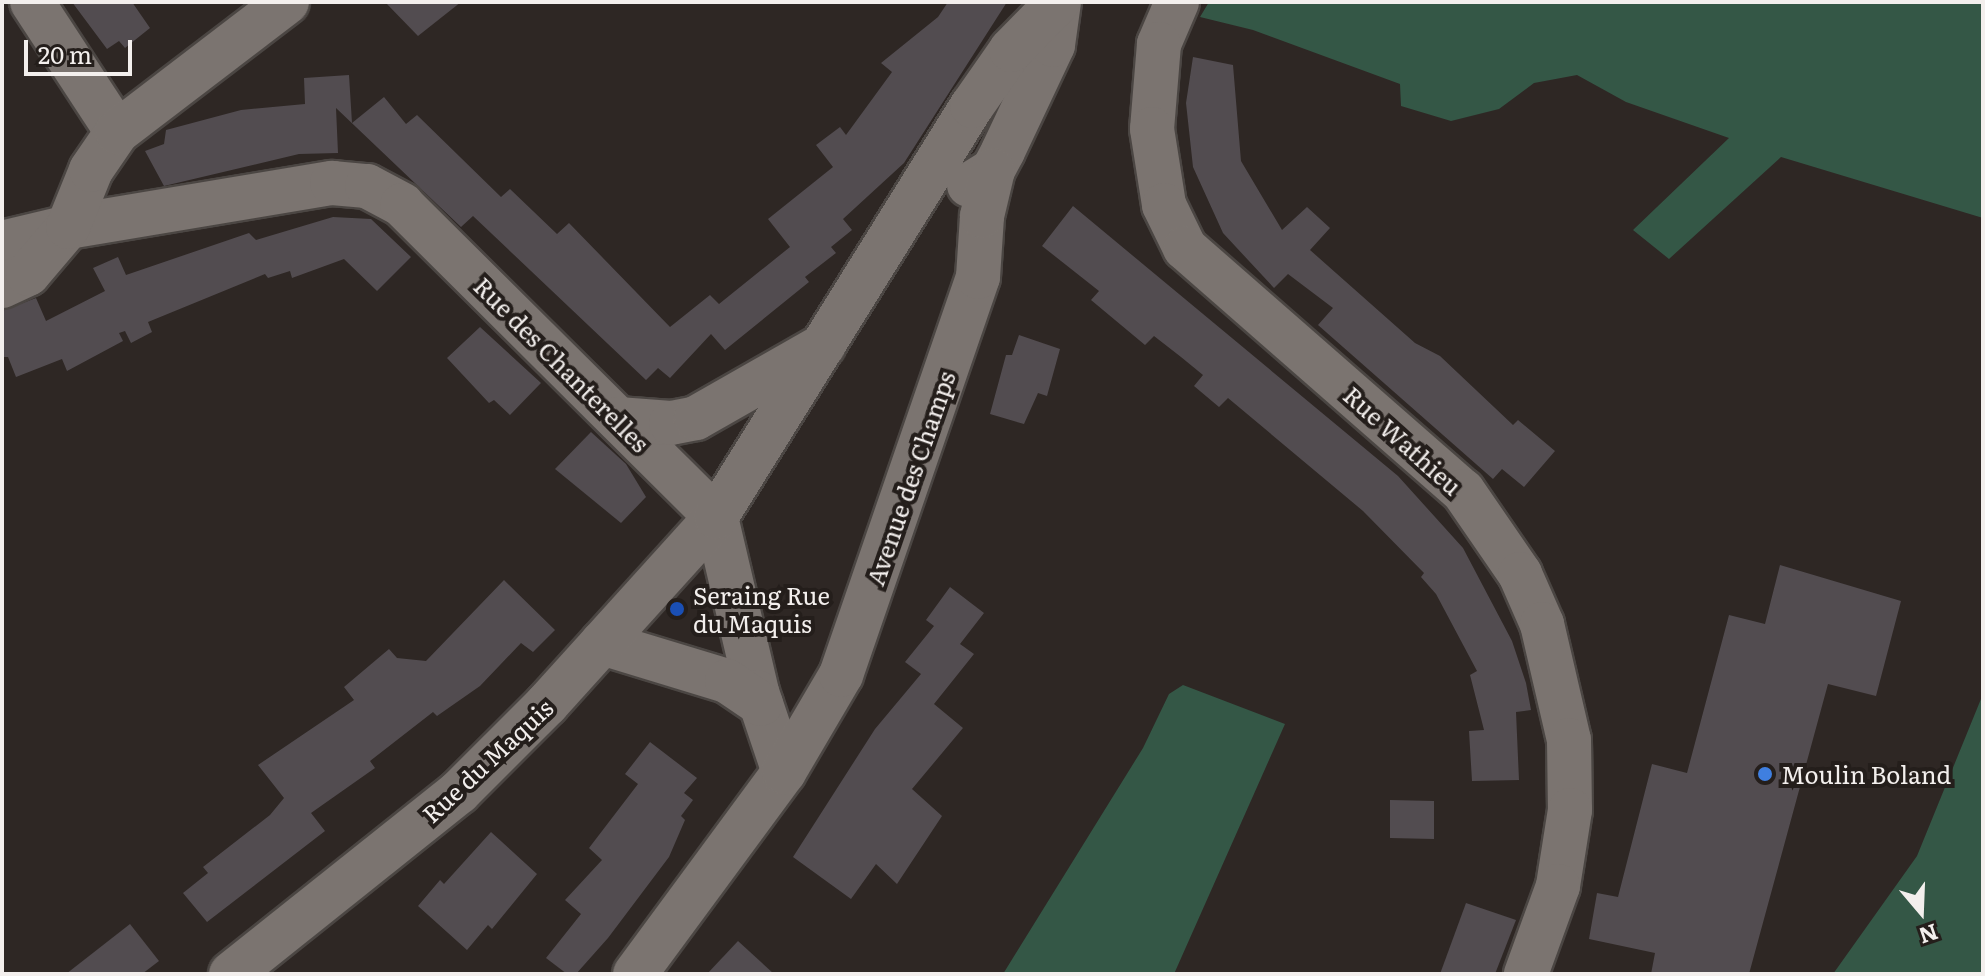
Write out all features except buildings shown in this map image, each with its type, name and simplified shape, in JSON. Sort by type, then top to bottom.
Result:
[{"type":"street","points":[[32,2],[117,132]]},
{"type":"street","points":[[2,286],[28,274],[68,227],[91,170],[117,132],[287,2]]},
{"type":"street","points":[[904,222],[993,170],[1053,45],[1058,2]]},
{"type":"street","points":[[784,772],[761,704],[716,517],[904,222],[991,78],[1058,2]]},
{"type":"street","name":"Rue Wathieu","points":[[1177,2],[1159,44],[1152,129],[1164,205],[1185,248],[1463,491],[1520,574],[1542,624],[1569,740],[1570,810],[1558,886],[1526,974]]},
{"type":"street","name":"Avenue des Champs","points":[[635,974],[784,772],[846,662],[978,277],[979,238],[993,170]]},
{"type":"street","name":"Rue des Chanterelles","points":[[2,243],[68,227],[332,183],[367,186],[402,205],[716,517]]},
{"type":"street","points":[[904,222],[954,211],[979,238]]},
{"type":"street","points":[[618,419],[671,423],[696,418],[826,344]]},
{"type":"street","name":"Rue du Maquis","points":[[231,974],[459,792],[602,643],[716,517]]},
{"type":"street","points":[[602,643],[701,671],[727,681],[761,704]]},
{"type":"green space","points":[[1209,2],[1983,2],[1983,218],[1781,157],[1669,259],[1633,230],[1729,138],[1626,102],[1577,75],[1534,83],[1499,109],[1451,121],[1401,106],[1400,84],[1253,30],[1200,17]]},
{"type":"green space","points":[[1183,685],[1285,724],[1174,974],[1003,974],[1143,748],[1169,694]]},
{"type":"green space","points":[[1983,694],[1983,974],[1833,974],[1917,856]]},
{"type":"place","name":"Seraing Rue du Maquis","points":[[677,609]]},
{"type":"place","name":"Moulin Boland","points":[[1765,774]]}]
